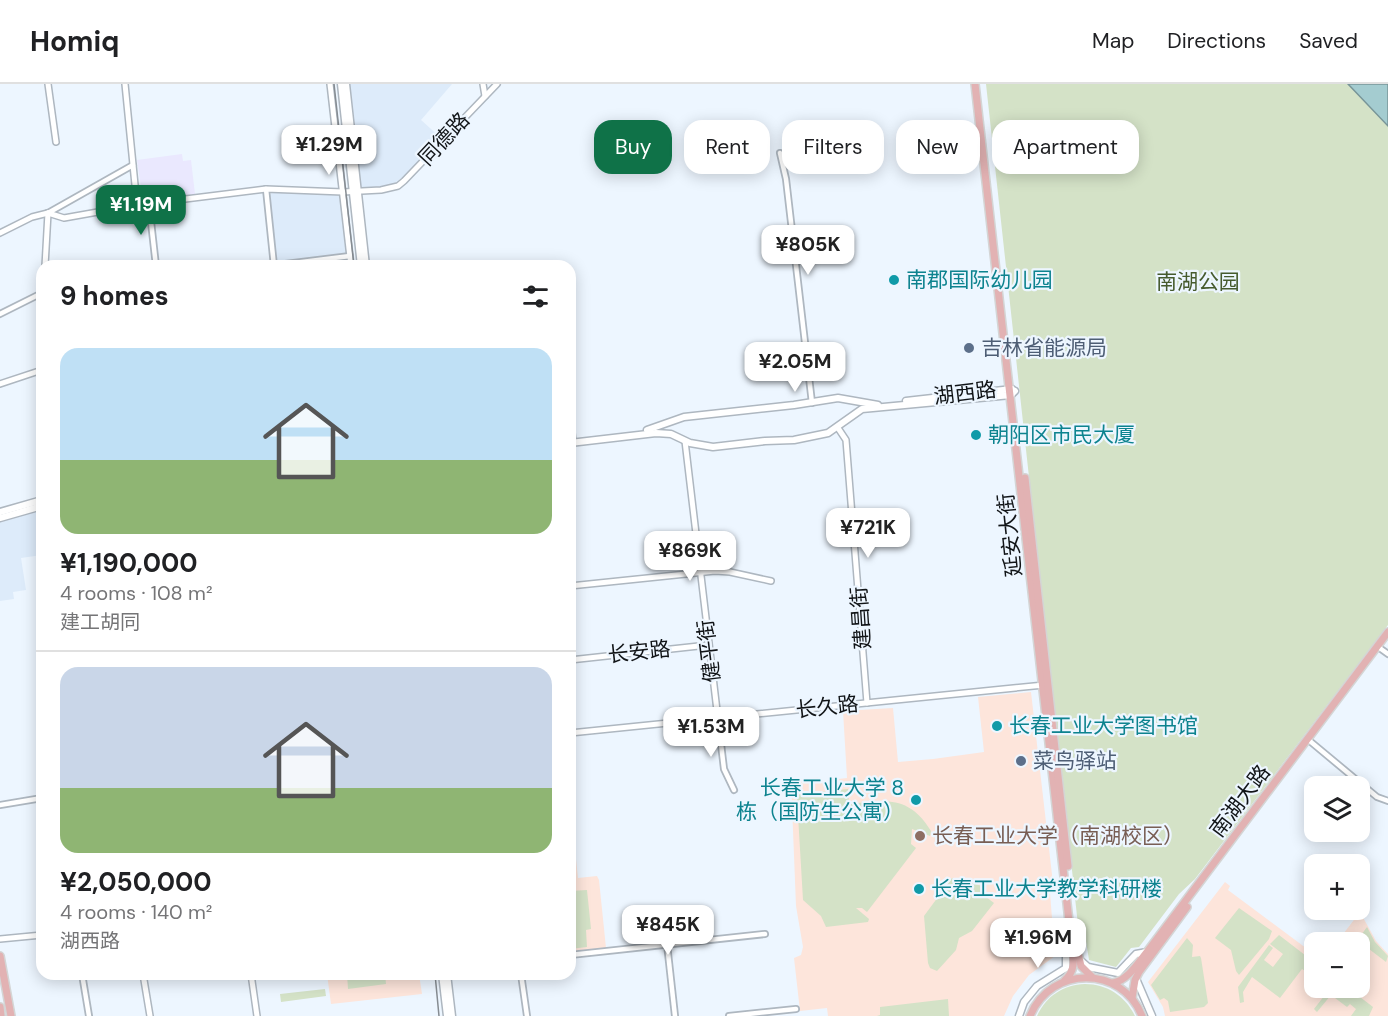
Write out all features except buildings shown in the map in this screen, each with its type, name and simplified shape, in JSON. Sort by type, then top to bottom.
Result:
[{"type":"main road","points":[[341,84],[365,260]]},
{"type":"main road","points":[[346,84],[361,260]]},
{"type":"main road","name":"延安大街","points":[[977,84],[1078,957],[1081,966],[1092,977]]},
{"type":"main road","name":"湖西路","points":[[576,440],[652,430],[684,417],[849,398],[874,405],[1012,391]]},
{"type":"main road","name":"湖西路","points":[[576,440],[656,433],[671,434],[685,441],[713,447],[794,440],[818,437],[838,428],[853,413],[862,409],[1012,391]]},
{"type":"main road","points":[[0,512],[36,502]]},
{"type":"main road","points":[[0,518],[36,508]]},
{"type":"main road","name":"南湖大路","points":[[1113,983],[1128,975],[1147,952],[1388,632]]},
{"type":"main road","name":"南湖大路","points":[[1132,998],[1137,975],[1388,640]]},
{"type":"main road","name":"延安大街","points":[[1046,685],[1071,932],[1073,967],[1072,973],[1065,980]]},
{"type":"main road","points":[[1019,1016],[1024,1002],[1037,986],[1066,968],[1066,945],[1071,932]]},
{"type":"main road","points":[[1078,957],[1088,967],[1118,973],[1136,954],[1147,952]]},
{"type":"main road","points":[[0,956],[11,1016]]},
{"type":"main road","points":[[1137,975],[1137,986],[1152,1016]]},
{"type":"main road","points":[[1030,1016],[1042,996],[1065,980],[1092,977],[1113,983],[1132,998],[1142,1016]]},
{"type":"main road","points":[[443,980],[447,1016]]},
{"type":"main road","points":[[448,980],[452,1016]]},
{"type":"main road","points":[[0,1007],[1,1016]]},
{"type":"street","points":[[48,84],[56,142]]},
{"type":"street","points":[[125,84],[137,205]]},
{"type":"street","points":[[330,84],[350,260]]},
{"type":"street","points":[[483,84],[485,96]]},
{"type":"street","name":"同德路","points":[[48,213],[64,218],[137,205],[266,189],[343,192],[381,190],[398,186],[496,84]]},
{"type":"street","points":[[780,153],[786,178],[812,403]]},
{"type":"street","points":[[0,233],[32,217],[48,213],[133,165]]},
{"type":"street","points":[[266,189],[273,260]]},
{"type":"street","points":[[149,204],[155,260]]},
{"type":"street","points":[[45,260],[48,213]]},
{"type":"street","points":[[316,260],[350,256]]},
{"type":"street","points":[[0,314],[36,296]]},
{"type":"street","points":[[0,384],[36,372]]},
{"type":"street","name":"建昌街","points":[[838,428],[846,440],[867,703]]},
{"type":"street","name":"健平街","points":[[685,441],[718,719]]},
{"type":"street","points":[[576,585],[700,572],[730,572],[771,581]]},
{"type":"street","name":"长安路","points":[[576,659],[708,645]]},
{"type":"street","points":[[1381,649],[1388,654]]},
{"type":"street","name":"长久路","points":[[576,732],[1046,685]]},
{"type":"street","points":[[718,719],[724,769],[734,790]]},
{"type":"street","points":[[1311,742],[1377,797],[1388,801]]},
{"type":"street","points":[[0,805],[36,799]]},
{"type":"street","points":[[576,954],[765,934]]},
{"type":"street","points":[[0,939],[36,935]]},
{"type":"street","points":[[667,944],[675,1016]]},
{"type":"street","points":[[83,980],[89,1016]]},
{"type":"street","points":[[144,980],[150,1016]]},
{"type":"street","points":[[252,980],[257,1016]]},
{"type":"street","points":[[522,980],[527,1016]]},
{"type":"street","points":[[729,1016],[796,1009]]},
{"type":"shaded area","points":[[349,84],[452,84],[421,120],[441,138],[406,175],[393,184],[384,187],[361,187]]},
{"type":"shaded area","points":[[1348,84],[1388,84],[1388,126]]},
{"type":"shaded area","points":[[182,154],[183,161],[191,160],[195,194],[143,201],[137,160]]},
{"type":"shaded area","points":[[272,192],[338,195],[341,200],[347,253],[277,260],[270,195]]},
{"type":"shaded area","points":[[36,510],[36,556],[21,558],[26,590],[13,592],[14,599],[0,601],[0,522]]},
{"type":"shaded area","name":"长春工业大学（南湖校区）","points":[[1031,692],[1054,892],[1050,893],[1055,956],[1029,975],[1013,996],[1004,1016],[828,1016],[827,1008],[800,1011],[794,958],[801,955],[803,947],[796,906],[791,780],[818,777],[821,781],[847,778],[843,711],[893,708],[898,762],[933,759],[984,752],[978,697]]},
{"type":"shaded area","points":[[576,859],[578,878],[597,876],[599,880],[606,948],[576,951]]},
{"type":"shaded area","points":[[1225,882],[1230,886],[1228,890],[1304,947],[1304,998],[1370,998],[1370,932],[1345,932],[1354,920],[1364,920],[1376,941],[1388,954],[1388,1016],[1165,1016],[1163,1007],[1148,982]]},
{"type":"shaded area","points":[[328,980],[420,980],[422,994],[331,1004]]},
{"type":"green space","name":"南湖公园","points":[[986,84],[1388,84],[1388,625],[1195,879],[1179,894],[1139,947],[1131,948],[1116,967],[1089,960],[1085,935],[1078,925],[996,174],[1139,174],[1139,120],[992,120],[992,139]]},
{"type":"green space","points":[[848,789],[849,804],[874,801],[896,802],[914,811],[931,831],[930,836],[912,829],[911,844],[916,848],[867,912],[862,908],[856,908],[869,919],[868,922],[826,927],[821,916],[803,900],[797,798],[800,794]]},
{"type":"green space","points":[[952,878],[986,887],[986,897],[994,903],[972,931],[959,938],[956,950],[937,971],[930,968],[928,963],[924,916]]},
{"type":"green space","points":[[587,890],[591,929],[586,930],[587,947],[576,948],[576,891]]},
{"type":"green space","points":[[1239,908],[1272,931],[1269,939],[1239,975],[1231,950],[1215,938]]},
{"type":"green space","points":[[1370,933],[1388,956],[1386,962],[1370,950]]},
{"type":"green space","points":[[1279,935],[1304,954],[1304,970],[1302,969],[1280,998],[1252,977],[1243,992],[1244,1002],[1240,1003],[1238,987],[1269,945],[1273,948],[1264,960],[1273,967],[1283,954],[1270,944]]},
{"type":"green space","points":[[1187,938],[1193,945],[1192,957],[1200,956],[1201,958],[1208,1003],[1204,1007],[1170,1012],[1168,1001],[1164,998],[1160,1000],[1151,985]]},
{"type":"green space","points":[[347,980],[386,980],[386,984],[348,989]]},
{"type":"green space","points":[[1085,984],[1101,986],[1115,992],[1135,1016],[1037,1016],[1045,1003],[1056,993],[1069,987]]},
{"type":"green space","points":[[325,989],[326,996],[281,1002],[280,994]]},
{"type":"green space","points":[[1322,998],[1329,998],[1317,1012],[1314,1009]]},
{"type":"green space","points":[[1335,998],[1361,998],[1373,1007],[1369,1016],[1351,1016],[1356,1009],[1350,1004],[1347,1007]]},
{"type":"green space","points":[[948,999],[949,1016],[877,1016],[880,1015],[880,1007]]},
{"type":"tram line","points":[[334,84],[353,260]]},
{"type":"tram line","points":[[436,980],[439,1016]]},
{"type":"place","name":"南郡国际幼儿园","points":[[894,280]]},
{"type":"place","name":"吉林省能源局","points":[[969,348]]},
{"type":"place","name":"朝阳区市民大厦","points":[[976,435]]},
{"type":"place","name":"长春工业大学图书馆","points":[[997,726]]},
{"type":"place","name":"菜鸟驿站","points":[[1021,761]]},
{"type":"place","name":"长春工业大学 8 栋（国防生公寓）","points":[[916,800]]},
{"type":"place","name":"长春工业大学（南湖校区）","points":[[920,836]]},
{"type":"place","name":"长春工业大学教学科研楼","points":[[919,889]]}]
